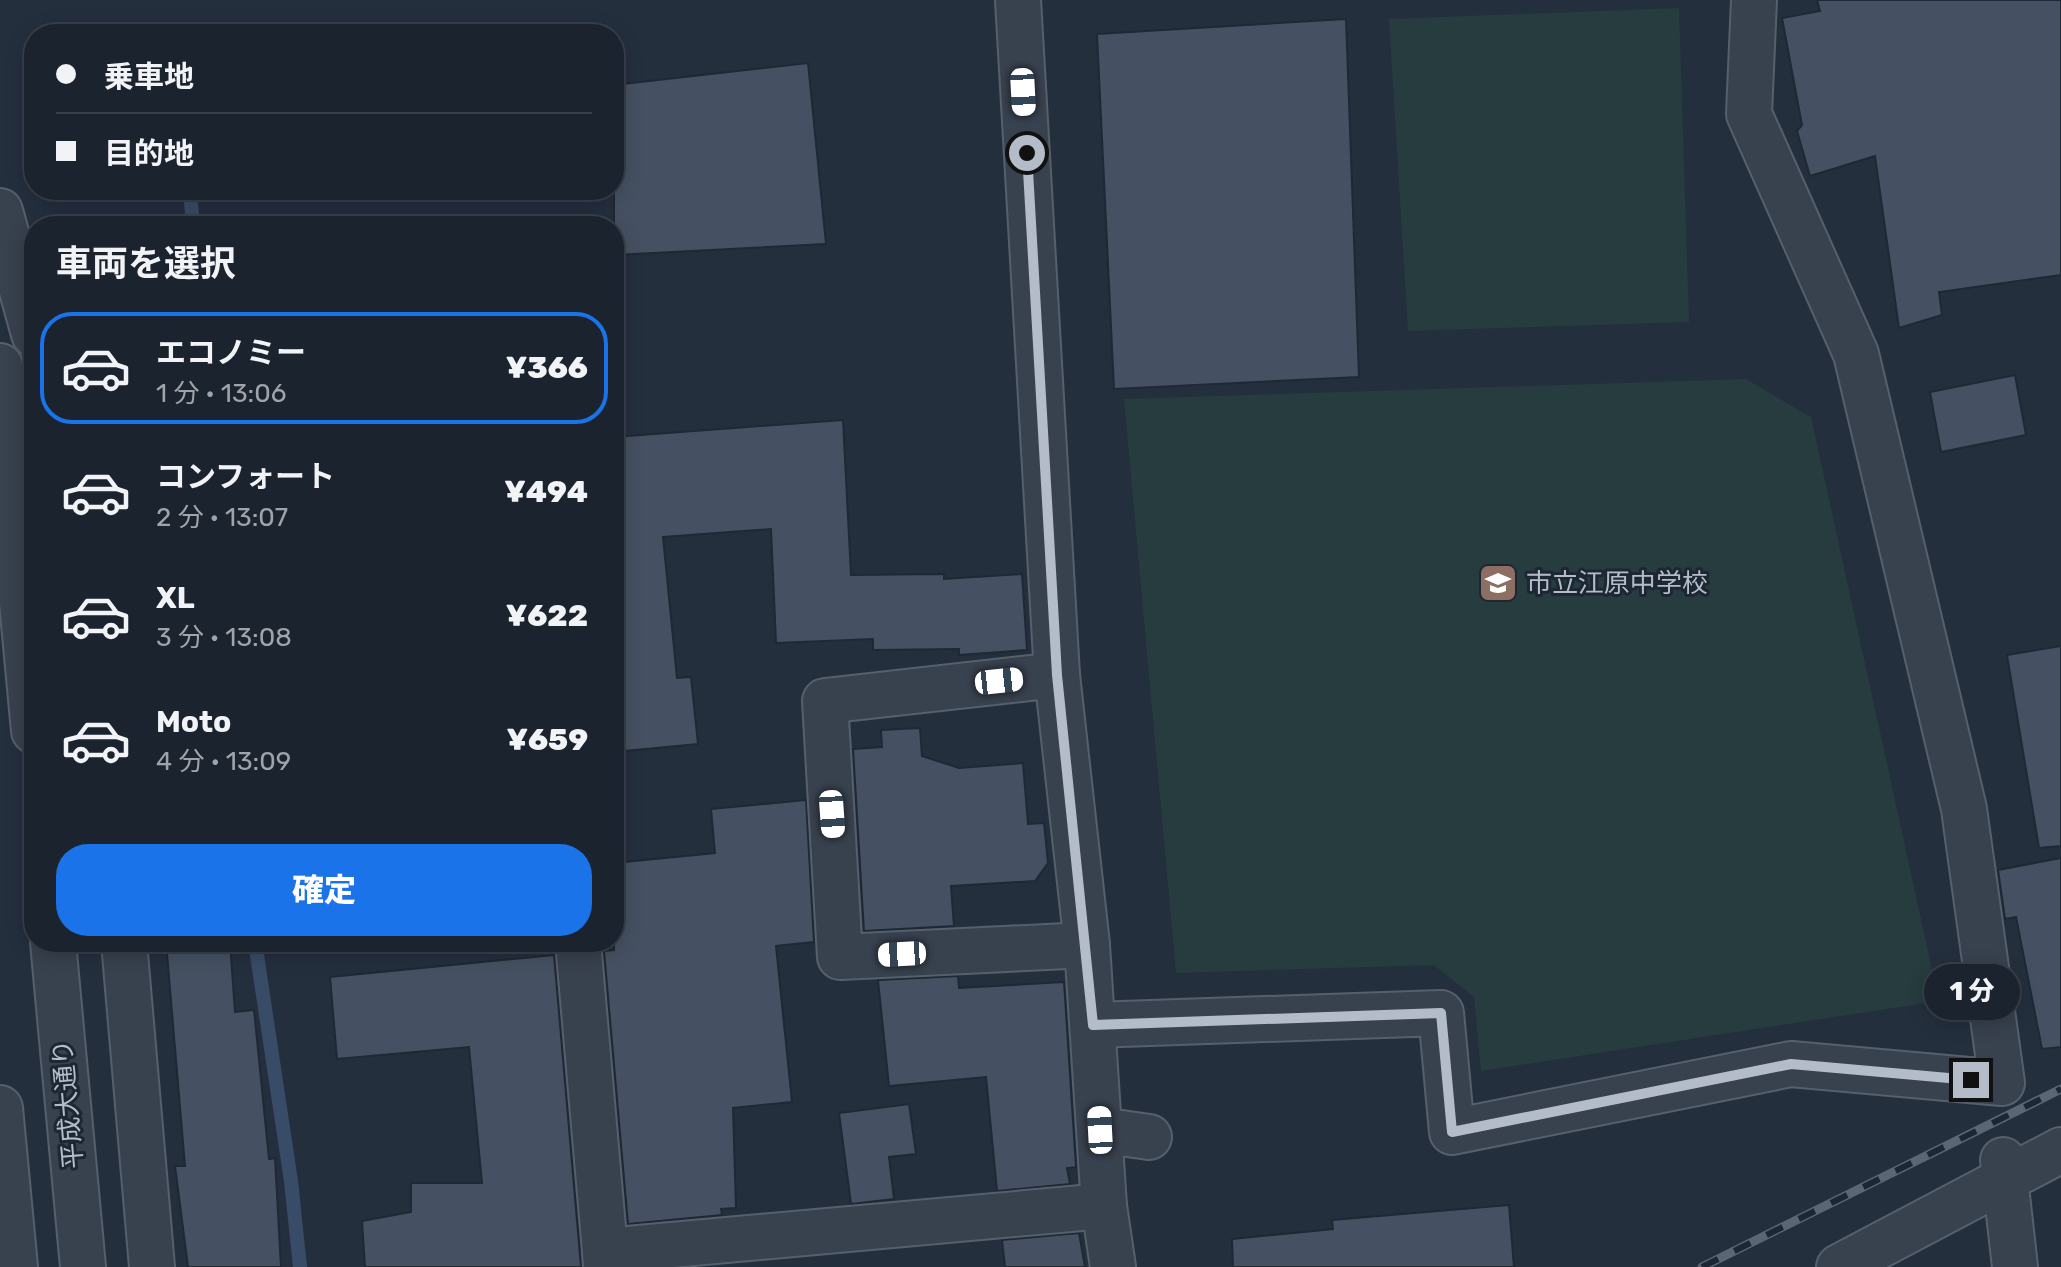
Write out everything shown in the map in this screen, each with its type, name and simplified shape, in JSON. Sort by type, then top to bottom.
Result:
[{"type":"street","points":[[1018,0],[1057,675],[1087,945],[1104,1206],[1113,1267]]},
{"type":"street","points":[[1093,1025],[1441,1013],[1452,1132],[1791,1064],[2002,1083],[1964,809],[1856,354],[1749,114],[1754,0]]},
{"type":"street","points":[[0,211],[24,298]]},
{"type":"street","points":[[0,366],[24,624]]},
{"type":"street","points":[[1057,675],[825,701],[840,957],[1087,945]]},
{"type":"street","name":"平成大通り","points":[[54,952],[83,1267]]},
{"type":"street","points":[[125,952],[152,1267]]},
{"type":"street","points":[[579,952],[606,1259],[1104,1206]]},
{"type":"street","points":[[0,1108],[15,1267]]},
{"type":"street","points":[[1100,1130],[1149,1137]]},
{"type":"street","points":[[1839,1267],[2004,1169],[2061,1150]]},
{"type":"street","points":[[2004,1169],[2015,1267]]},
{"type":"green space","points":[[1679,8],[1689,322],[1408,331],[1389,19]]},
{"type":"green space","points":[[1746,379],[1811,417],[1939,1001],[1481,1071],[1474,997],[1434,965],[1176,973],[1124,399]]},
{"type":"building","points":[[1817,0],[2061,0],[2061,275],[1939,292],[1942,315],[1899,328],[1875,156],[1810,176],[1797,131],[1802,125],[1782,18],[1820,11]]},
{"type":"building","points":[[1346,19],[1359,377],[1114,389],[1097,34]]},
{"type":"building","points":[[808,63],[826,244],[624,254],[624,216],[614,216],[614,200],[624,200],[624,84]]},
{"type":"building","points":[[2015,375],[2026,435],[1941,452],[1930,392]]},
{"type":"building","points":[[843,420],[851,575],[944,574],[944,579],[1022,574],[1027,650],[959,655],[959,649],[873,650],[873,639],[776,643],[771,529],[663,537],[677,678],[691,677],[698,744],[624,751],[624,436]]},
{"type":"building","points":[[2061,646],[2061,846],[2039,848],[2007,655]]},
{"type":"building","points":[[920,728],[922,756],[959,768],[1023,763],[1028,824],[1044,823],[1048,863],[1035,881],[951,886],[954,926],[864,931],[853,749],[882,747],[881,730]]},
{"type":"building","points":[[806,800],[814,942],[776,946],[792,1102],[733,1108],[736,1208],[721,1209],[722,1215],[628,1224],[604,952],[624,952],[624,862],[715,853],[711,809]]},
{"type":"building","points":[[2061,858],[2061,1047],[2042,1049],[2016,917],[2005,919],[1998,870]]},
{"type":"building","points":[[167,952],[231,952],[235,1012],[254,1010],[269,1159],[275,1158],[281,1267],[188,1267],[175,1166],[185,1166]]},
{"type":"building","points":[[554,955],[581,1267],[365,1267],[362,1221],[411,1212],[411,1183],[482,1183],[469,1047],[337,1059],[330,977]]},
{"type":"building","points":[[958,976],[959,988],[1064,982],[1076,1167],[1067,1168],[1070,1184],[997,1191],[986,1077],[889,1086],[878,980]]},
{"type":"building","points":[[909,1104],[916,1154],[889,1157],[894,1199],[851,1204],[839,1113]]},
{"type":"building","points":[[1509,1205],[1514,1267],[1233,1267],[1232,1239],[1333,1229],[1332,1220]]},
{"type":"building","points":[[1079,1233],[1085,1267],[1005,1267],[1002,1240]]},
{"type":"waterway","points":[[191,200],[192,216]]},
{"type":"waterway","points":[[257,952],[291,1181],[300,1267]]},
{"type":"railway","points":[[1702,1267],[2061,1089]]},
{"type":"place","name":"市立江原中学校","points":[[1498,583]]},
{"type":"route","points":[[1027,153],[1057,675],[1093,1025],[1441,1013],[1452,1132],[1791,1064],[1971,1080]]}]
